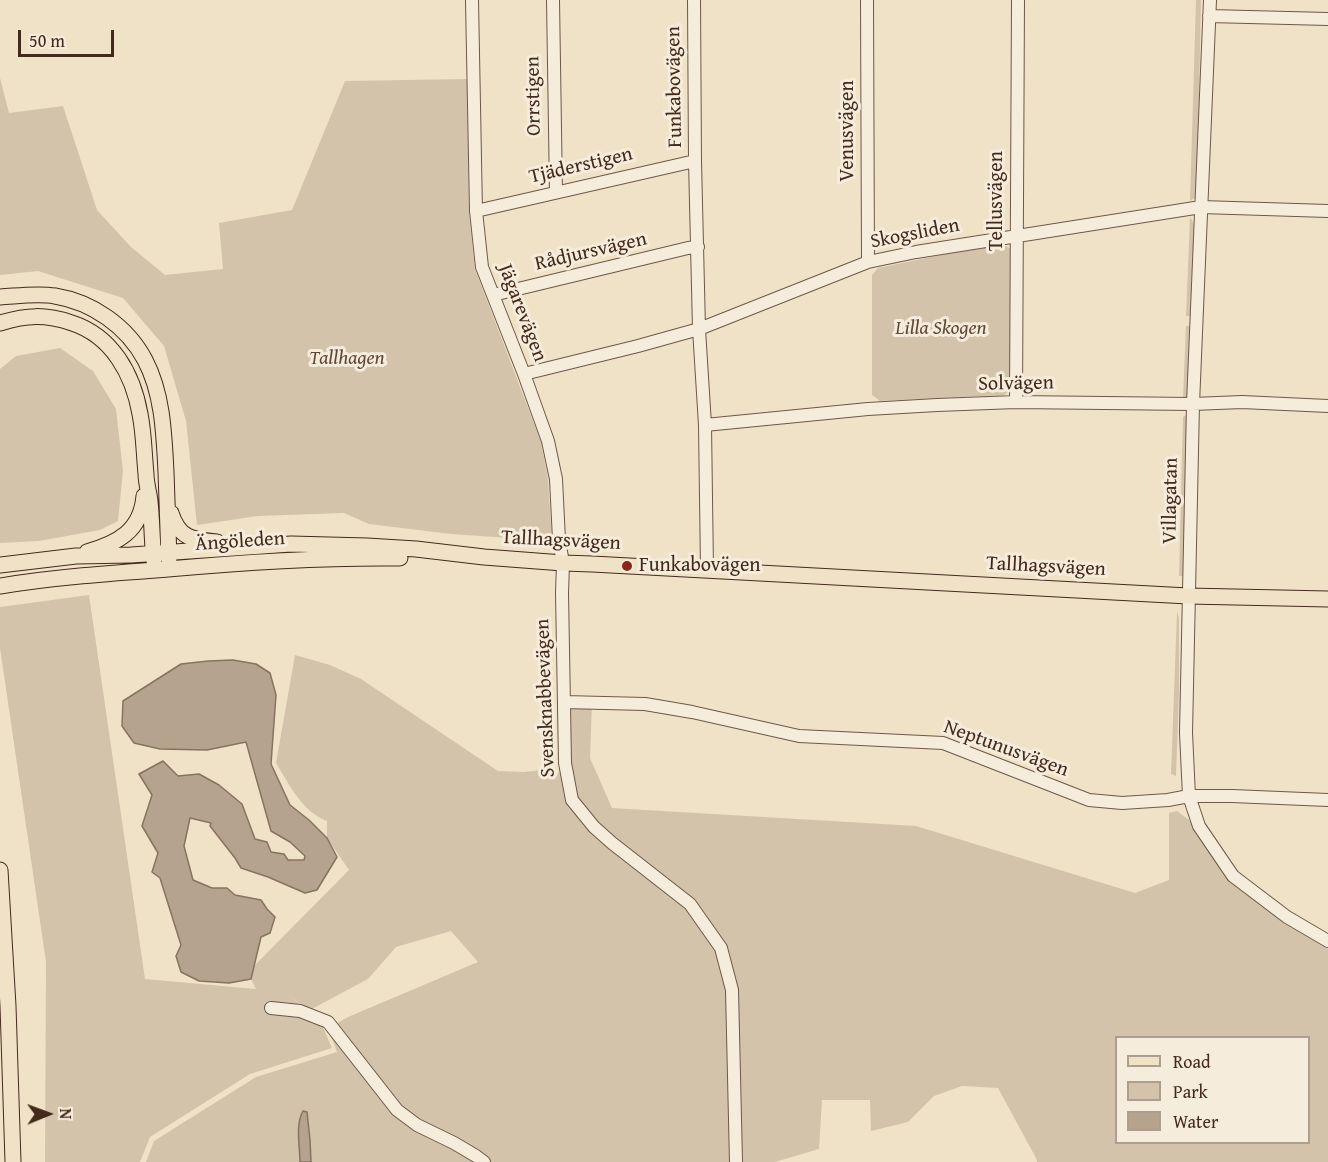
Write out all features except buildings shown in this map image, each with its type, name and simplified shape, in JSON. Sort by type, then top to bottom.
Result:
[{"type":"main road","points":[[0,297],[44,295],[70,299],[104,315],[132,342],[145,360],[158,400],[163,426],[168,504],[178,529],[189,537],[211,541],[291,544]]},
{"type":"main road","points":[[0,323],[42,315],[57,318],[89,330],[103,340],[123,363],[140,415],[146,475],[161,552],[162,569]]},
{"type":"main road","points":[[76,556],[101,548],[130,531],[142,512],[146,475]]},
{"type":"main road","points":[[161,552],[167,492]]},
{"type":"main road","name":"Tallhagsvägen","points":[[4,564],[76,556],[323,544],[399,548],[563,563],[1188,596],[1328,599]]},
{"type":"main road","name":"Ängöleden","points":[[5,585],[88,575],[310,559],[484,557]]},
{"type":"main road","points":[[0,870],[11,1075],[13,1162]]},
{"type":"main road","points":[[0,976],[11,1075]]},
{"type":"street","name":"Jägarevägen","points":[[472,0],[476,211],[482,267],[548,441],[556,479],[559,540],[563,563]]},
{"type":"street","name":"Orrstigen","points":[[553,0],[556,192]]},
{"type":"street","name":"Funkabovägen","points":[[694,0],[695,161],[699,329],[705,425],[707,570]]},
{"type":"street","name":"Venusvägen","points":[[867,0],[868,262]]},
{"type":"street","name":"Tellusvägen","points":[[1016,402],[1018,0]]},
{"type":"street","name":"Villagatan","points":[[1210,0],[1188,596],[1186,734],[1189,796],[1199,826],[1233,876],[1286,917],[1328,941]]},
{"type":"street","points":[[1209,16],[1328,19]]},
{"type":"street","name":"Tjäderstigen","points":[[476,211],[695,161]]},
{"type":"street","name":"Skogsliden","points":[[524,374],[699,329],[868,262],[916,252],[1201,207],[1328,211]]},
{"type":"street","name":"Rådjursvägen","points":[[493,295],[698,247]]},
{"type":"street","name":"Solvägen","points":[[705,425],[868,409],[1016,402],[1194,404],[1242,402],[1328,406]]},
{"type":"street","name":"Svensknabbevägen","points":[[563,563],[565,763],[572,800],[594,827],[612,843],[690,904],[721,948],[732,990],[736,1162]]},
{"type":"street","name":"Neptunusvägen","points":[[564,702],[645,704],[799,736],[943,743],[1089,800],[1122,803],[1189,796],[1328,800]]},
{"type":"street","points":[[271,1008],[300,1011],[328,1022],[397,1110],[417,1125],[454,1143],[484,1162]]},
{"type":"green space","points":[[1196,0],[1201,0],[1197,196],[1190,201]]},
{"type":"green space","name":"Tallhagen","points":[[0,78],[9,113],[63,106],[97,210],[131,247],[165,275],[223,269],[219,223],[292,210],[345,81],[467,79],[469,213],[475,269],[541,442],[548,479],[552,541],[451,534],[369,524],[344,513],[258,516],[197,525],[186,421],[164,346],[123,298],[38,271],[0,275]]},
{"type":"green space","points":[[1190,217],[1194,224],[1190,316],[1186,316]]},
{"type":"green space","name":"Lilla Skogen","points":[[998,243],[1012,249],[1011,390],[1004,395],[880,401],[872,395],[872,275],[878,268]]},
{"type":"green space","points":[[1186,326],[1190,326],[1189,396],[1183,398]]},
{"type":"green space","points":[[60,348],[93,371],[116,409],[123,471],[118,521],[100,530],[39,541],[0,543],[0,369],[16,356]]},
{"type":"green space","points":[[1186,415],[1188,417],[1183,576],[1179,576],[1183,417]]},
{"type":"green space","points":[[89,595],[145,979],[256,989],[251,979],[253,967],[349,870],[327,838],[327,821],[318,817],[303,804],[276,763],[295,655],[330,665],[361,679],[498,771],[524,772],[551,769],[554,780],[565,763],[564,702],[592,702],[590,758],[612,808],[916,826],[1135,893],[1169,880],[1169,813],[1177,811],[1193,823],[1228,879],[1290,927],[1328,949],[1328,1162],[1037,1162],[998,1088],[962,1086],[934,1096],[908,1122],[871,1131],[870,1100],[822,1100],[819,1149],[775,1162],[311,1162],[307,1113],[300,1148],[300,1162],[146,1162],[154,1141],[256,1077],[337,1052],[328,1028],[348,1017],[478,962],[451,931],[396,947],[368,979],[308,1011],[289,995],[322,1025],[332,1048],[250,1074],[150,1137],[140,1162],[45,1162],[46,962],[0,648],[0,607]]},
{"type":"green space","points":[[1177,612],[1179,618],[1179,693],[1176,776],[1171,774]]},
{"type":"water","points":[[233,660],[256,664],[270,673],[276,695],[271,764],[290,805],[327,838],[337,857],[317,890],[305,893],[241,868],[210,826],[211,823],[190,818],[184,846],[193,880],[212,888],[227,888],[235,895],[261,900],[275,917],[270,933],[261,937],[251,979],[229,983],[199,981],[181,972],[176,956],[181,945],[160,878],[152,872],[158,853],[142,826],[152,795],[139,774],[163,761],[178,776],[199,774],[219,785],[242,804],[255,839],[267,842],[271,852],[284,854],[288,860],[304,860],[305,856],[290,842],[271,831],[246,742],[207,750],[160,749],[134,743],[122,726],[123,701],[181,664]]},
{"type":"water","points":[[303,1111],[307,1112],[311,1162],[300,1162],[299,1129]]},
{"type":"place","name":"Funkabovägen","points":[[627,566]]}]
